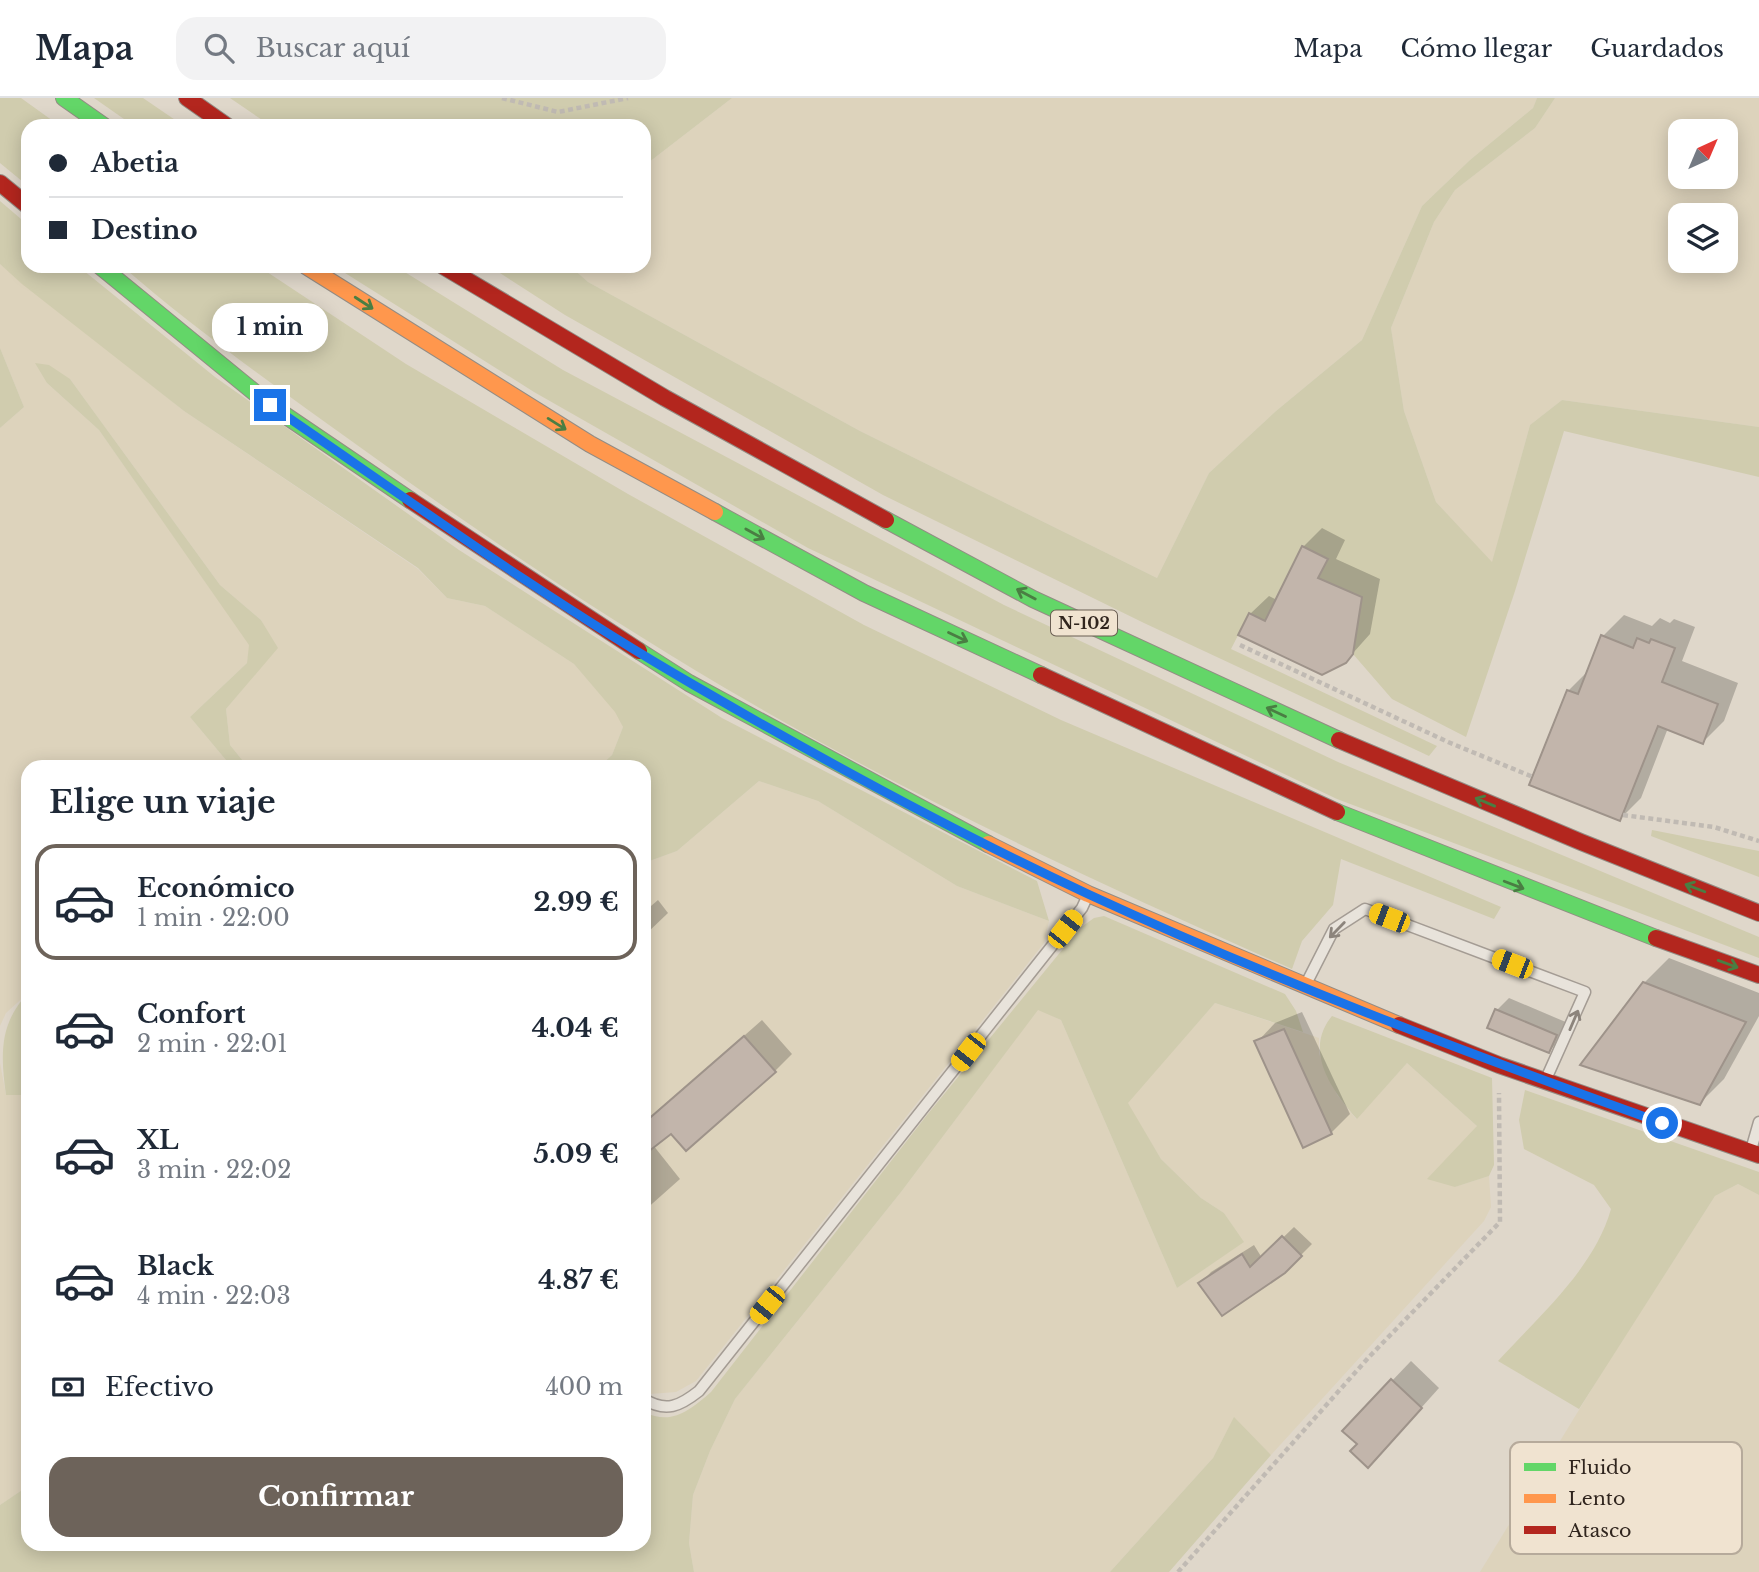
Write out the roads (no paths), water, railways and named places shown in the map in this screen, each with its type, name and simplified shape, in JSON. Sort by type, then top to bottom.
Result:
[{"type":"main road","points":[[64,98],[94,119]]},
{"type":"main road","points":[[187,98],[217,119]]},
{"type":"main road","points":[[0,183],[21,200]]},
{"type":"main road","points":[[109,273],[270,405],[595,624],[689,682],[792,740],[1088,894],[1304,987],[1499,1065],[1755,1154]]},
{"type":"main road","points":[[317,273],[590,444],[864,593],[1360,823],[1580,911],[1759,975]]},
{"type":"main road","name":"N-102","points":[[455,273],[613,368],[795,471],[1051,608],[1300,723],[1605,853],[1759,913]]},
{"type":"lane","points":[[651,1404],[658,1408],[681,1406],[699,1391],[1082,908],[1088,894]]},
{"type":"lane","points":[[1304,987],[1334,929],[1364,909],[1586,992],[1555,1065],[1545,1081]]},
{"type":"lane","points":[[1755,1154],[1759,1122]]}]
